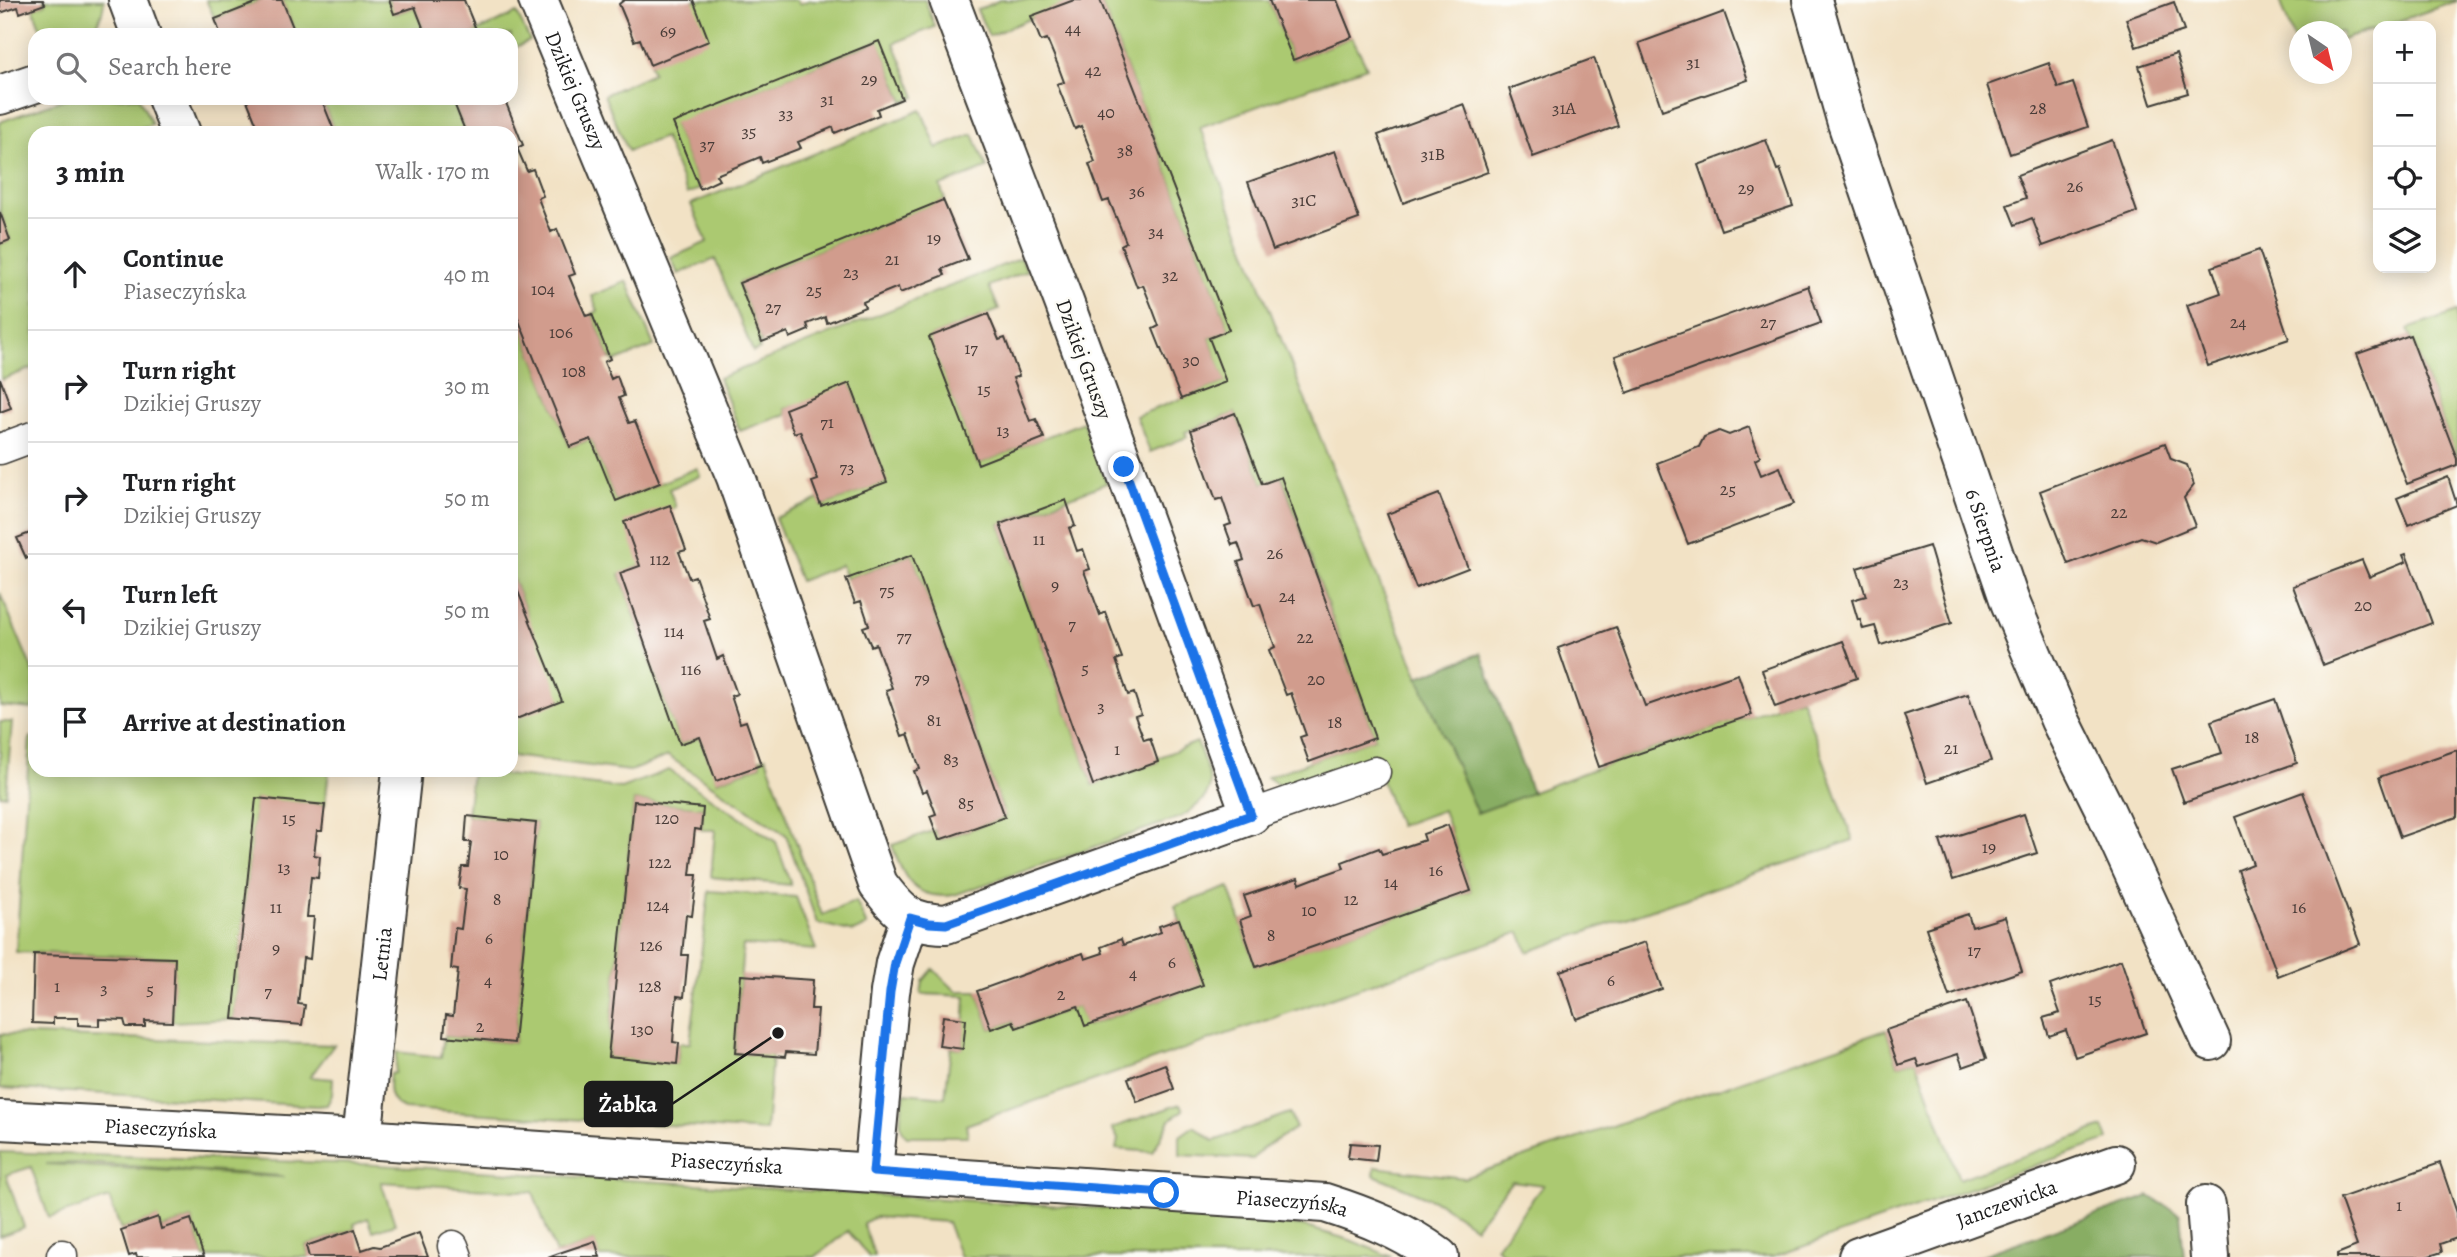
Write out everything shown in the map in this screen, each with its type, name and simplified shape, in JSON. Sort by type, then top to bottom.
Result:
[{"type":"street","points":[[128,0],[138,28]]},
{"type":"street","name":"Dzikiej Gruszy","points":[[538,0],[736,477],[878,884],[892,902],[910,918]]},
{"type":"street","name":"Dzikiej Gruszy","points":[[950,0],[1251,815]]},
{"type":"street","name":"6 Sierpnia","points":[[1812,0],[1847,123],[2010,602],[2060,720],[2105,810],[2211,1041]]},
{"type":"street","points":[[0,95],[28,85]]},
{"type":"street","points":[[170,105],[178,126]]},
{"type":"street","name":"Letnia","points":[[362,1139],[401,777]]},
{"type":"street","points":[[873,1172],[890,992],[895,963],[910,918],[946,924],[1251,815]]},
{"type":"street","name":"Piaseczyńska","points":[[0,1120],[362,1139],[1325,1203],[1369,1217],[1439,1257]]},
{"type":"street","name":"Janczewicka","points":[[1858,1257],[2116,1164]]},
{"type":"street","points":[[2206,1205],[2210,1257]]},
{"type":"lane","points":[[0,449],[28,439]]},
{"type":"lane","points":[[1251,815],[1375,772]]},
{"type":"green space","points":[[43,0],[104,0],[99,19],[93,28],[40,28],[33,8],[45,4]]},
{"type":"green space","points":[[206,0],[263,0],[215,19]]},
{"type":"green space","points":[[282,0],[389,0],[395,14],[415,7],[423,28],[293,28]]},
{"type":"green space","points":[[693,0],[797,0],[799,4],[810,0],[925,0],[935,27],[894,43],[916,97],[904,102],[878,41],[674,124],[700,189],[687,194],[664,137],[628,151],[604,95],[653,73],[650,65]]},
{"type":"green space","points":[[1000,0],[1074,0],[989,36],[977,10]]},
{"type":"green space","points":[[1100,0],[1269,0],[1293,60],[1352,37],[1367,67],[1200,127],[1334,472],[1477,813],[1599,767],[1801,698],[1853,840],[1528,952],[1520,932],[966,1125],[968,1136],[907,1136],[901,1127],[905,1093],[945,1097],[951,1048],[963,1048],[966,996],[921,994],[923,981],[933,969],[956,991],[977,991],[991,1029],[1013,1021],[1016,1028],[1078,1006],[1086,1026],[1202,985],[1175,906],[1229,887],[1256,966],[1471,891],[1443,810],[1399,826],[1373,757],[1287,786],[1279,785],[1267,777],[1375,738],[1282,477],[1262,484],[1235,413],[1185,432],[1187,437],[1150,452],[1136,416],[1225,382],[1209,338],[1229,330]]},
{"type":"green space","points":[[2280,0],[2457,0],[2398,21],[2373,21],[2373,29],[2352,37],[2352,21],[2289,21],[2289,26]]},
{"type":"green space","points":[[517,13],[530,41],[518,46],[518,28],[484,28]]},
{"type":"green space","points":[[47,105],[142,105],[152,124],[28,126],[28,370],[1,380],[0,244],[10,240],[0,211],[0,122]]},
{"type":"green space","points":[[324,105],[455,105],[463,126],[332,126]]},
{"type":"green space","points":[[921,110],[937,148],[973,134],[987,168],[940,186],[945,200],[739,283],[762,342],[758,344],[760,349],[753,352],[715,259],[678,274],[671,258],[707,242],[691,204]]},
{"type":"green space","points":[[1021,258],[1027,271],[989,286],[999,310],[930,337],[978,464],[1083,422],[1107,483],[1000,524],[1093,785],[1158,762],[1157,758],[1197,742],[1210,785],[1203,800],[1181,817],[954,895],[940,896],[920,891],[912,885],[901,868],[892,845],[935,830],[940,840],[1005,817],[912,555],[846,579],[841,565],[800,581],[775,518],[819,499],[822,506],[886,482],[851,386],[785,409],[787,414],[740,431],[719,378]]},
{"type":"green space","points":[[627,281],[654,346],[614,362],[613,358],[610,359],[592,314],[598,311],[592,296]]},
{"type":"green space","points":[[2457,312],[2457,459],[2408,329]]},
{"type":"green space","points":[[518,318],[570,447],[591,439],[616,501],[697,468],[700,476],[669,489],[676,507],[671,510],[640,566],[620,574],[680,744],[700,737],[717,781],[761,765],[760,759],[766,757],[822,915],[856,901],[867,926],[853,932],[817,923],[786,835],[668,756],[630,771],[518,757],[518,674],[527,614],[518,592]]},
{"type":"green space","points":[[0,593],[28,659],[28,709],[0,706]]},
{"type":"green space","points":[[1481,653],[1532,793],[1477,813],[1418,677]]},
{"type":"green space","points":[[0,722],[12,722],[6,795],[0,795]]},
{"type":"green space","points":[[28,768],[28,777],[328,777],[325,805],[256,799],[233,1019],[172,1022],[174,958],[16,952]]},
{"type":"green space","points":[[669,770],[776,842],[791,885],[711,877],[715,830],[701,830],[703,808],[634,801],[608,1056],[677,1064],[679,1043],[690,1043],[709,891],[796,897],[816,950],[743,945],[735,1053],[772,1055],[766,1131],[404,1109],[399,1106],[390,1095],[389,1085],[390,1074],[395,1073],[397,1052],[441,1057],[444,1036],[514,1043],[536,823],[467,816],[471,777],[518,776],[621,788]]},
{"type":"green space","points":[[1886,1030],[1898,1065],[1916,1059],[1959,1179],[2103,1127],[2108,1140],[1773,1257],[1508,1257],[1496,1247],[1543,1185],[1512,1181],[1475,1227],[1438,1202],[1374,1175],[1375,1167],[1464,1178]]},
{"type":"green space","points":[[0,1034],[334,1045],[310,1077],[333,1079],[332,1095],[327,1105],[317,1106],[0,1088]]},
{"type":"green space","points":[[1180,1104],[1183,1110],[1170,1120],[1153,1152],[1116,1149],[1118,1139],[1112,1128]]},
{"type":"green space","points":[[1289,1113],[1296,1128],[1262,1149],[1253,1159],[1180,1155],[1180,1136],[1194,1126],[1214,1141]]},
{"type":"green space","points":[[0,1152],[360,1164],[1163,1212],[1302,1226],[1350,1240],[1392,1257],[960,1257],[947,1222],[875,1217],[863,1223],[875,1257],[869,1257],[848,1231],[815,1257],[730,1257],[729,1254],[721,1257],[600,1257],[594,1242],[556,1254],[533,1192],[381,1182],[395,1224],[373,1231],[368,1218],[354,1224],[355,1229],[306,1246],[309,1257],[204,1257],[191,1219],[161,1229],[157,1218],[121,1230],[109,1198],[49,1218],[31,1167],[6,1175],[24,1227],[0,1236]],"holes":[[[80,1163],[282,1177],[46,1164]]]},
{"type":"green space","points":[[2149,1196],[2180,1214],[2184,1257],[1977,1257]]},
{"type":"building","points":[[0,0],[43,0],[45,4],[20,13],[18,7],[0,13]]},
{"type":"building","points":[[263,0],[282,0],[293,28],[218,28],[215,19]]},
{"type":"building","points":[[389,0],[464,0],[475,28],[423,28],[415,7],[394,14]]},
{"type":"building","points":[[624,0],[693,0],[709,41],[650,65],[640,39],[634,41],[619,4]]},
{"type":"building","points":[[1074,0],[1100,0],[1229,330],[1209,338],[1226,382],[1181,399],[1153,329],[1159,326],[1153,310],[1143,285],[1137,287],[1121,245],[1126,242],[1119,224],[1109,200],[1103,202],[1089,164],[1095,162],[1081,126],[1075,129],[1057,84],[1064,82],[1057,63],[1047,39],[1041,41],[1031,16]]},
{"type":"building","points":[[1269,0],[1337,0],[1352,37],[1293,60]]},
{"type":"building","points":[[2174,2],[2184,31],[2136,47],[2126,19]]},
{"type":"building","points":[[1724,12],[1748,80],[1662,110],[1639,43]]},
{"type":"building","points":[[879,41],[902,99],[877,109],[879,115],[835,133],[833,127],[798,142],[801,148],[762,163],[760,157],[716,175],[719,180],[700,189],[673,123]]},
{"type":"building","points":[[2176,54],[2188,93],[2151,104],[2139,66]]},
{"type":"building","points":[[1594,58],[1618,126],[1533,157],[1509,89]]},
{"type":"building","points":[[2049,63],[2058,88],[2073,83],[2088,127],[2010,154],[1987,85]]},
{"type":"building","points":[[1464,104],[1488,172],[1403,203],[1378,135]]},
{"type":"building","points":[[249,105],[324,105],[332,126],[257,126]]},
{"type":"building","points":[[455,105],[507,105],[515,126],[463,126]]},
{"type":"building","points":[[518,133],[523,145],[518,148]]},
{"type":"building","points":[[1766,140],[1793,206],[1721,230],[1698,165]]},
{"type":"building","points":[[2112,140],[2137,212],[2043,246],[2032,218],[2015,225],[2007,205],[2026,198],[2017,175]]},
{"type":"building","points":[[518,150],[527,171],[533,169],[543,196],[538,198],[551,232],[557,229],[575,274],[569,276],[586,316],[592,314],[610,359],[604,362],[611,379],[617,376],[624,396],[619,398],[629,423],[635,421],[660,483],[616,501],[591,439],[570,447],[518,318]]},
{"type":"building","points":[[1335,151],[1359,219],[1273,250],[1248,182]]},
{"type":"building","points":[[943,200],[968,259],[942,269],[945,275],[900,293],[898,287],[863,302],[865,307],[827,323],[825,317],[807,324],[809,330],[790,338],[788,332],[762,342],[739,283]]},
{"type":"building","points":[[0,212],[10,240],[0,244]]},
{"type":"building","points":[[2259,250],[2289,339],[2208,366],[2187,305],[2221,293],[2212,267]]},
{"type":"building","points":[[1808,286],[1821,323],[1627,393],[1615,356]]},
{"type":"building","points":[[988,314],[999,340],[1005,338],[1019,376],[1013,378],[1030,421],[1036,419],[1044,438],[978,464],[929,337]]},
{"type":"building","points":[[2410,335],[2457,465],[2407,484],[2357,354]]},
{"type":"building","points":[[0,378],[11,408],[0,412]]},
{"type":"building","points":[[850,383],[887,482],[821,506],[812,482],[818,480],[809,455],[800,431],[794,433],[785,409]]},
{"type":"building","points":[[1235,413],[1262,484],[1281,477],[1375,738],[1309,762],[1300,737],[1306,735],[1291,693],[1286,695],[1269,650],[1275,647],[1260,604],[1254,606],[1238,562],[1244,560],[1238,543],[1232,545],[1225,526],[1231,524],[1222,498],[1216,500],[1191,430]]},
{"type":"building","points":[[1749,427],[1760,457],[1755,460],[1761,475],[1780,467],[1794,504],[1688,544],[1657,463],[1699,447],[1704,437],[1719,431],[1729,435]]},
{"type":"building","points":[[2165,443],[2171,459],[2187,465],[2194,485],[2184,498],[2195,526],[2156,542],[2141,537],[2068,564],[2040,491]]},
{"type":"building","points":[[2448,477],[2457,505],[2408,525],[2397,498]]},
{"type":"building","points":[[1439,494],[1468,568],[1416,588],[1387,514]]},
{"type":"building","points":[[1066,500],[1075,526],[1069,528],[1077,551],[1083,549],[1090,569],[1084,571],[1100,615],[1105,612],[1122,658],[1116,660],[1128,695],[1134,693],[1141,714],[1135,716],[1144,740],[1150,738],[1158,762],[1093,785],[1000,524]]},
{"type":"building","points":[[670,505],[686,550],[679,552],[689,578],[695,576],[710,619],[704,621],[717,659],[723,656],[737,694],[731,696],[740,723],[746,721],[761,765],[716,781],[700,737],[680,744],[620,573],[640,566],[624,522]]},
{"type":"building","points":[[28,534],[26,558],[17,538]]},
{"type":"building","points":[[1929,546],[1952,623],[1881,645],[1875,626],[1863,629],[1860,619],[1858,620],[1852,600],[1866,596],[1857,568]]},
{"type":"building","points":[[2406,554],[2432,623],[2323,665],[2293,586],[2362,560],[2369,577],[2406,562],[2403,555]]},
{"type":"building","points":[[912,555],[1005,817],[939,840],[930,816],[936,814],[927,790],[922,792],[914,771],[920,769],[908,734],[902,736],[886,690],[892,688],[876,644],[871,646],[863,627],[869,625],[861,601],[855,603],[846,579]]},
{"type":"building","points":[[518,591],[562,701],[518,718]]},
{"type":"building","points":[[1616,627],[1645,706],[1738,674],[1752,715],[1599,767],[1558,648]]},
{"type":"building","points":[[1843,641],[1857,678],[1775,707],[1762,670]]},
{"type":"building","points":[[1968,694],[1991,761],[1927,783],[1904,715]]},
{"type":"building","points":[[2275,699],[2297,763],[2184,802],[2172,769],[2222,753],[2211,721]]},
{"type":"building","points":[[2457,750],[2457,817],[2400,837],[2379,777]]},
{"type":"building","points":[[2303,792],[2360,944],[2278,976],[2238,870],[2253,864],[2235,817]]},
{"type":"building","points":[[256,798],[325,805],[322,831],[317,831],[314,855],[320,856],[318,878],[311,877],[307,917],[314,917],[310,959],[303,958],[298,1004],[305,1005],[302,1025],[233,1019]]},
{"type":"building","points":[[634,801],[703,808],[701,830],[695,829],[690,875],[697,875],[692,916],[686,915],[682,955],[688,955],[684,997],[677,996],[673,1042],[679,1043],[677,1064],[608,1057]]},
{"type":"building","points":[[2024,814],[2037,853],[1953,880],[1940,841]]},
{"type":"building","points":[[467,816],[536,823],[514,1043],[444,1036],[446,1015],[453,1016],[458,970],[451,969],[455,928],[461,929],[466,889],[459,888],[462,867],[468,867],[471,842],[465,842]]},
{"type":"building","points":[[1448,825],[1471,891],[1256,967],[1240,920],[1251,916],[1244,896],[1298,878],[1300,884],[1344,868],[1342,862],[1379,848],[1382,854],[1425,840],[1423,834]]},
{"type":"building","points":[[1968,914],[1972,927],[2005,917],[2022,971],[1949,996],[1926,928]]},
{"type":"building","points":[[1179,919],[1203,985],[1085,1026],[1078,1006],[1016,1028],[1013,1021],[991,1029],[977,991],[1083,953],[1085,959],[1103,953],[1101,947],[1121,939],[1123,945],[1161,932],[1159,926]]},
{"type":"building","points":[[1645,942],[1662,989],[1576,1019],[1560,971]]},
{"type":"building","points":[[34,954],[175,958],[172,1022],[145,1021],[145,1027],[126,1027],[124,1020],[99,1019],[99,1026],[78,1025],[78,1018],[53,1018],[53,1024],[32,1023]]},
{"type":"building","points":[[2121,960],[2146,1033],[2075,1057],[2066,1030],[2049,1036],[2043,1018],[2060,1013],[2050,985]]},
{"type":"building","points":[[741,975],[813,980],[811,1009],[818,1009],[814,1054],[786,1052],[785,1057],[735,1053]]},
{"type":"building","points":[[1967,1002],[1986,1059],[1963,1067],[1958,1054],[1919,1067],[1916,1059],[1898,1065],[1886,1030]]},
{"type":"building","points":[[943,1016],[966,1019],[963,1049],[939,1046]]},
{"type":"building","points":[[1165,1064],[1174,1089],[1137,1102],[1128,1078]]},
{"type":"building","points":[[1350,1143],[1378,1145],[1376,1161],[1348,1158]]},
{"type":"building","points":[[2440,1163],[2457,1213],[2457,1238],[2440,1244],[2442,1252],[2426,1257],[2337,1257],[2337,1254],[2357,1246],[2340,1198]]},
{"type":"building","points":[[158,1217],[161,1229],[191,1219],[204,1257],[129,1256],[121,1230]]},
{"type":"building","points":[[355,1229],[362,1250],[380,1247],[419,1233],[428,1257],[309,1257],[306,1246]]},
{"type":"building","points":[[595,1241],[600,1257],[548,1257],[556,1254]]},
{"type":"place","name":"Żabka","points":[[778,1033]]},
{"type":"route","points":[[1124,467],[1251,815],[946,924],[910,918],[895,963],[890,992],[873,1172],[1164,1193]]}]
